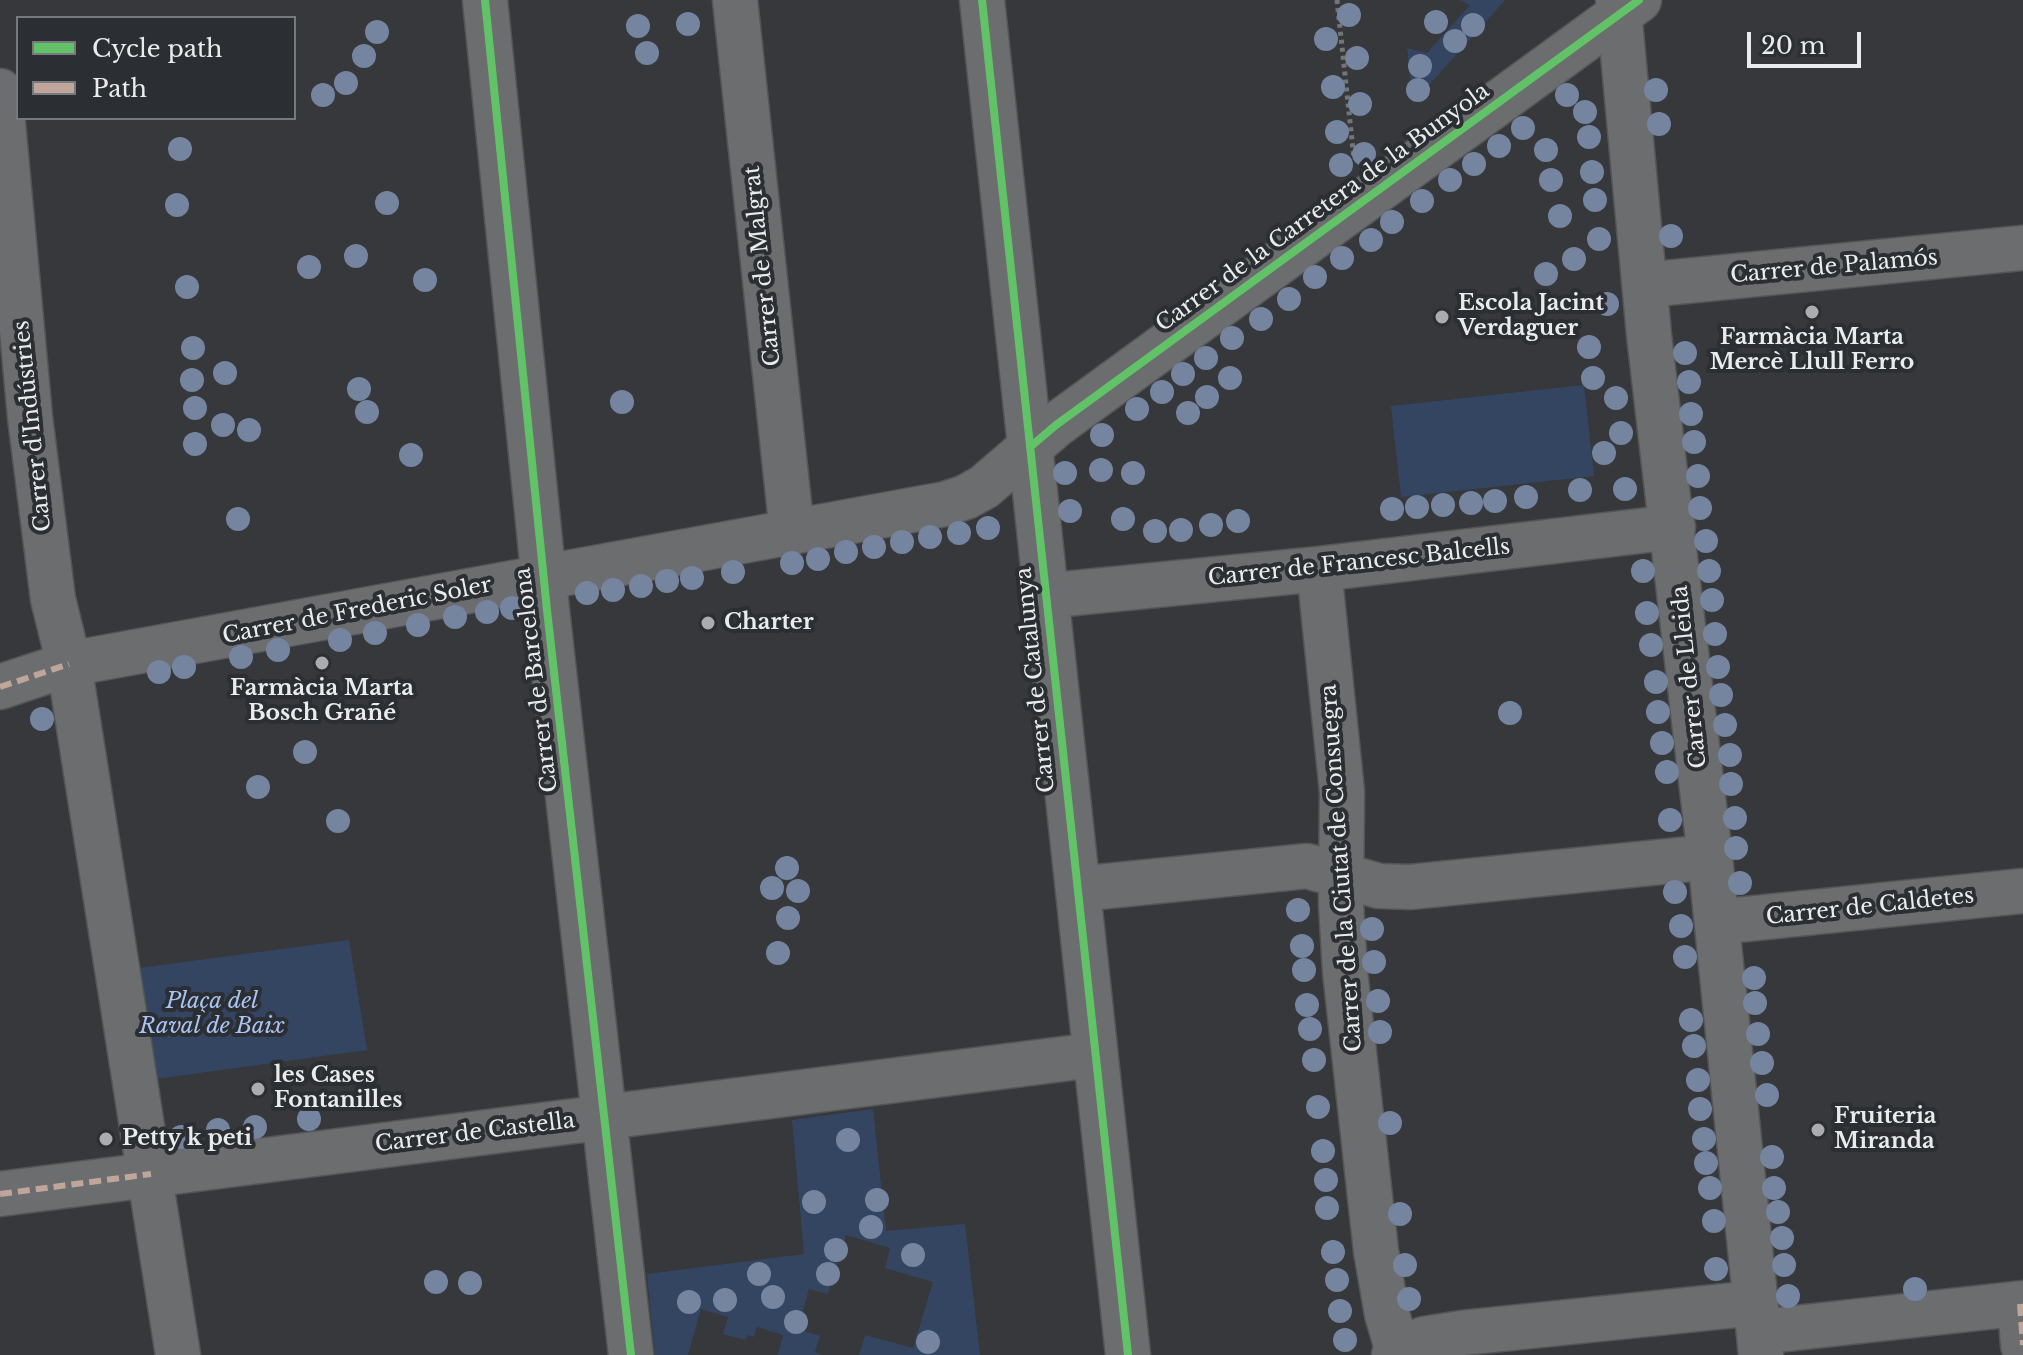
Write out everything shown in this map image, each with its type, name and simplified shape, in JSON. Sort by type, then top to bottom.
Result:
[{"type":"street","name":"Carrer de Barcelona","points":[[485,0],[543,577],[631,1355]]},
{"type":"street","name":"Carrer de Malgrat","points":[[735,0],[792,532]]},
{"type":"street","name":"Carrer de Catalunya","points":[[982,0],[1128,1355]]},
{"type":"street","name":"Carrer de la Carretera de la Bunyola","points":[[1030,447],[1626,5]]},
{"type":"street","name":"Carrer de Lleida","points":[[1626,5],[1645,285],[1710,857],[1758,1330]]},
{"type":"street","name":"Carrer d'Indústries","points":[[0,91],[32,432],[53,599],[69,664],[178,1355]]},
{"type":"street","name":"Carrer de Palamós","points":[[1645,285],[2023,248]]},
{"type":"street","name":"Carrer de Frederic Soler","points":[[0,687],[69,664],[945,504],[984,487],[1030,447]]},
{"type":"street","name":"Carrer de Francesc Balcells","points":[[1044,596],[1319,569],[1673,527]]},
{"type":"street","name":"Carrer de la Ciutat de Consuegra","points":[[1319,569],[1342,792],[1341,904],[1345,971],[1376,1251],[1397,1354]]},
{"type":"street","points":[[1078,889],[1307,866],[1379,886],[1410,887],[1710,857]]},
{"type":"street","name":"Carrer de Caldetes","points":[[1717,922],[2023,891]]},
{"type":"street","name":"Carrer de Castella","points":[[0,1194],[1094,1055]]},
{"type":"street","points":[[1397,1354],[1424,1339],[1462,1333],[1758,1330],[2022,1317]]},
{"type":"path","points":[[1337,0],[1355,166]]},
{"type":"green space","points":[[1459,0],[1505,0],[1413,103],[1407,48],[1427,53],[1470,5]]},
{"type":"green space","points":[[1584,385],[1594,476],[1401,497],[1391,406]]},
{"type":"green space","name":"Plaça del Raval de Baix","points":[[349,940],[367,1050],[156,1079],[139,968]]},
{"type":"green space","points":[[873,1109],[886,1231],[965,1224],[980,1355],[859,1355],[865,1335],[913,1348],[933,1282],[885,1268],[890,1248],[846,1235],[828,1294],[809,1289],[798,1329],[820,1336],[815,1352],[823,1355],[778,1355],[783,1335],[757,1327],[754,1337],[748,1335],[745,1340],[723,1334],[728,1317],[701,1309],[688,1355],[655,1355],[647,1274],[804,1254],[792,1120]]},
{"type":"marked path","points":[[0,687],[69,664]]},
{"type":"marked path","points":[[0,1194],[151,1174]]},
{"type":"marked path","points":[[2020,1304],[2023,1345]]},
{"type":"cycle path","points":[[485,0],[547,610],[631,1355]]},
{"type":"cycle path","points":[[982,0],[1128,1355]]},
{"type":"cycle path","points":[[1030,447],[1639,0]]},
{"type":"place","name":"Farmàcia Marta Mercè Llull Ferro","points":[[1812,312]]},
{"type":"place","name":"Escola Jacint Verdaguer","points":[[1442,317]]},
{"type":"place","name":"Charter","points":[[708,623]]},
{"type":"place","name":"Farmàcia Marta Bosch Grañé","points":[[322,663]]},
{"type":"place","name":"les Cases Fontanilles","points":[[258,1089]]},
{"type":"place","name":"Fruiteria Miranda","points":[[1818,1130]]},
{"type":"place","name":"Petty k peti","points":[[106,1139]]}]
